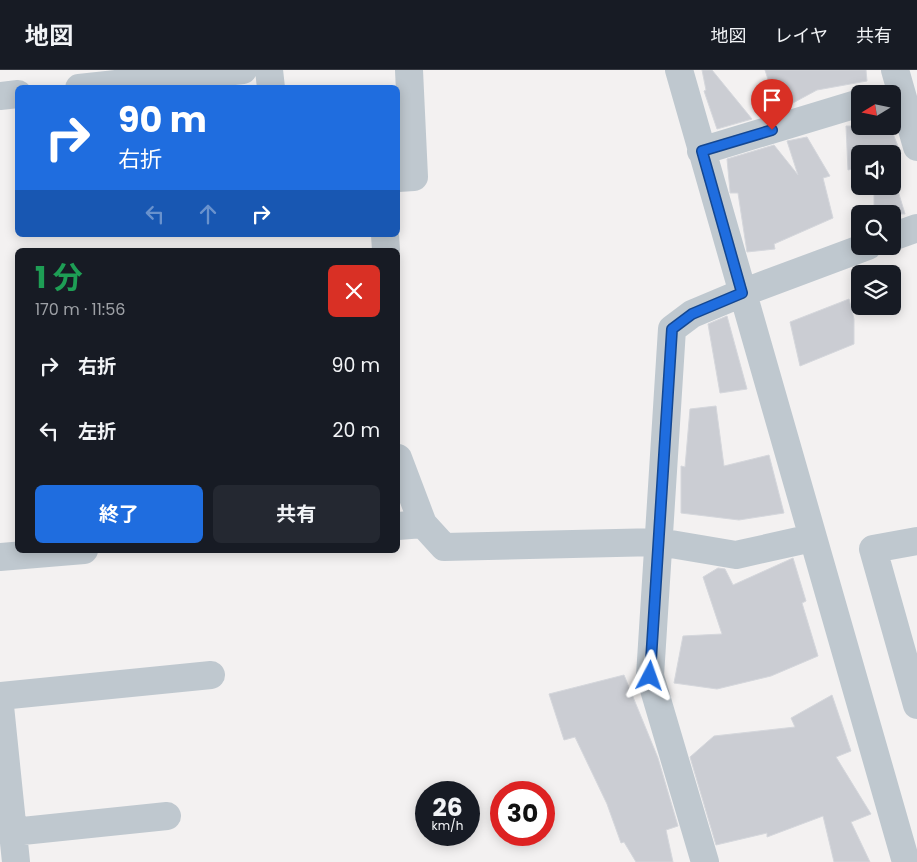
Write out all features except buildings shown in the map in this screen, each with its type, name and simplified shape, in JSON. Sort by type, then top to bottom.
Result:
[{"type":"street","points":[[87,85],[110,77],[243,70]]},
{"type":"street","points":[[269,70],[271,85]]},
{"type":"street","points":[[400,178],[414,177],[409,70]]},
{"type":"street","points":[[679,70],[906,862]]},
{"type":"street","points":[[901,85],[917,147]]},
{"type":"street","points":[[0,96],[15,94]]},
{"type":"street","points":[[702,151],[851,106]]},
{"type":"street","points":[[901,234],[917,228]]},
{"type":"street","points":[[705,862],[650,676],[672,329],[692,314],[742,293],[851,252]]},
{"type":"street","points":[[400,469],[410,525],[444,547],[659,542],[736,555],[812,538]]},
{"type":"street","points":[[917,541],[873,549],[917,705]]},
{"type":"street","points":[[0,556],[42,553]]},
{"type":"street","points":[[0,696],[211,675]]},
{"type":"street","points":[[0,706],[16,862]]},
{"type":"street","points":[[13,832],[167,816]]},
{"type":"route","points":[[650,676],[672,329],[692,314],[742,293],[702,151],[772,130]]}]
